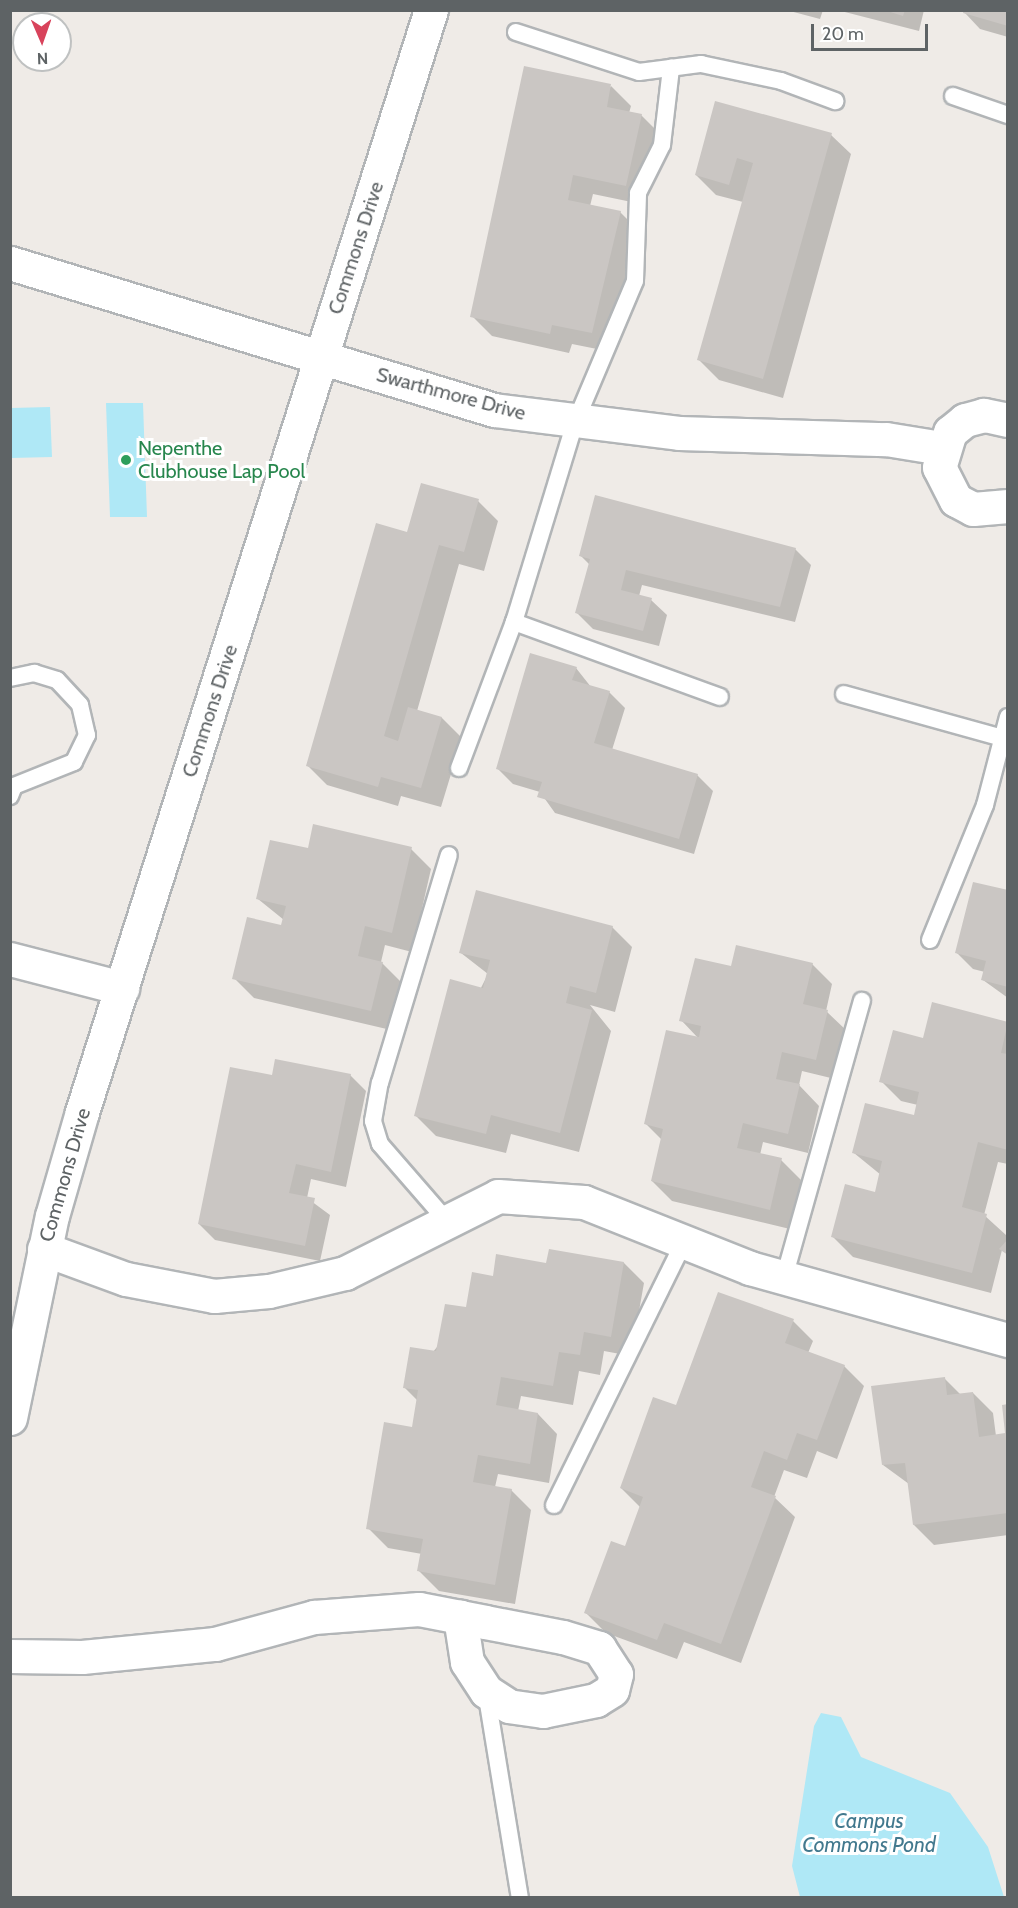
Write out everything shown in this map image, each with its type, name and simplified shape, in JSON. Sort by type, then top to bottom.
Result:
[{"type":"street","name":"Commons Drive","points":[[10,1418],[44,1249],[122,988],[431,10]]},
{"type":"street","name":"Swarthmore Drive","points":[[10,263],[494,410],[575,423],[772,438],[886,439],[941,448]]},
{"type":"street","points":[[1008,420],[984,415],[965,420],[941,448],[942,476],[956,500],[973,509],[1008,506]]},
{"type":"street","points":[[10,959],[122,988]]},
{"type":"street","points":[[44,1249],[126,1279],[214,1296],[269,1291],[345,1273],[446,1220],[498,1196],[584,1202],[684,1242],[784,1278],[1008,1340]]},
{"type":"street","points":[[10,1656],[82,1657],[215,1644],[314,1617],[419,1609],[460,1617],[598,1648],[616,1674],[612,1690],[596,1700],[543,1711],[509,1706],[486,1691],[467,1662],[460,1617]]},
{"type":"lane","points":[[516,32],[639,72],[700,64],[781,81],[835,101]]},
{"type":"lane","points":[[459,768],[514,622],[575,423],[635,281],[638,193],[662,145],[671,68]]},
{"type":"lane","points":[[953,96],[1008,115]]},
{"type":"lane","points":[[514,622],[720,697]]},
{"type":"lane","points":[[10,678],[34,672],[57,680],[80,705],[87,735],[74,762],[14,786],[10,796]]},
{"type":"lane","points":[[844,694],[1003,738]]},
{"type":"lane","points":[[930,940],[985,805],[1008,717]]},
{"type":"lane","points":[[446,1220],[380,1144],[373,1121],[380,1083],[449,855]]},
{"type":"lane","points":[[784,1278],[862,1001]]},
{"type":"lane","points":[[554,1505],[684,1242]]},
{"type":"lane","points":[[486,1691],[520,1898]]},
{"type":"water","name":"Nepenthe Clubhouse Lap Pool","points":[[106,403],[143,403],[147,517],[110,517]]},
{"type":"water","points":[[50,407],[52,457],[11,458],[11,408]]},
{"type":"water","name":"Campus Commons Pond","points":[[821,1713],[841,1717],[861,1757],[950,1793],[988,1847],[1004,1897],[800,1897],[792,1866],[814,1726]]},
{"type":"building","points":[[884,10],[905,10],[903,16]]},
{"type":"building","points":[[964,10],[1008,10],[1008,26],[963,13]]},
{"type":"building","points":[[524,66],[611,84],[607,107],[642,114],[626,186],[573,175],[568,200],[621,211],[592,333],[552,325],[550,334],[470,317]]},
{"type":"building","points":[[715,101],[832,133],[763,379],[697,360],[753,163],[737,158],[729,185],[695,175]]},
{"type":"building","points":[[421,483],[479,499],[464,552],[439,545],[384,736],[398,741],[408,707],[442,717],[421,788],[381,777],[378,787],[306,766],[376,523],[407,532]]},
{"type":"building","points":[[595,495],[796,548],[780,607],[626,570],[621,590],[652,598],[643,631],[575,613],[590,559],[579,556]]},
{"type":"building","points":[[530,653],[577,667],[572,680],[610,691],[594,743],[698,774],[679,839],[537,797],[542,782],[496,769]]},
{"type":"building","points":[[313,824],[412,847],[392,933],[365,926],[358,956],[383,962],[371,1011],[232,979],[247,917],[281,925],[286,906],[256,899],[270,840],[308,848]]},
{"type":"building","points":[[973,882],[1008,890],[1008,987],[981,980],[986,961],[955,953]]},
{"type":"building","points":[[476,890],[613,926],[596,993],[570,986],[566,1003],[592,1010],[560,1133],[491,1115],[486,1134],[414,1116],[450,979],[483,988],[490,960],[459,953]]},
{"type":"building","points":[[736,945],[813,963],[803,1004],[828,1010],[816,1060],[782,1052],[776,1079],[800,1084],[788,1134],[743,1123],[737,1148],[782,1158],[770,1210],[651,1181],[663,1129],[644,1124],[666,1030],[699,1037],[701,1026],[679,1021],[695,958],[731,966]]},
{"type":"building","points":[[932,1002],[1008,1022],[1001,1053],[1008,1054],[1008,1150],[978,1142],[962,1207],[987,1214],[972,1273],[831,1237],[845,1184],[875,1192],[882,1161],[852,1153],[865,1103],[914,1115],[919,1092],[879,1082],[893,1030],[923,1038]]},
{"type":"building","points":[[275,1059],[351,1074],[331,1172],[296,1164],[289,1193],[315,1198],[305,1246],[198,1224],[230,1067],[272,1075]]},
{"type":"building","points":[[1008,1239],[1008,1255],[999,1249]]},
{"type":"building","points":[[549,1249],[624,1262],[611,1337],[584,1332],[580,1355],[559,1352],[553,1386],[501,1377],[496,1405],[538,1413],[530,1464],[478,1455],[473,1482],[512,1489],[495,1585],[417,1571],[423,1539],[366,1529],[384,1422],[412,1427],[418,1390],[403,1388],[410,1347],[436,1351],[445,1304],[466,1307],[472,1272],[493,1276],[496,1254],[546,1263]]},
{"type":"building","points":[[718,1292],[794,1319],[785,1343],[845,1365],[817,1440],[797,1433],[787,1460],[764,1451],[751,1487],[776,1496],[721,1644],[664,1623],[657,1640],[584,1613],[611,1541],[625,1546],[643,1497],[620,1488],[653,1397],[676,1405]]},
{"type":"building","points":[[945,1377],[947,1395],[973,1392],[979,1437],[1005,1433],[1002,1405],[1008,1404],[1008,1513],[913,1525],[905,1463],[882,1465],[871,1386]]},
{"type":"place","name":"Nepenthe Clubhouse Lap Pool","points":[[126,460]]}]
